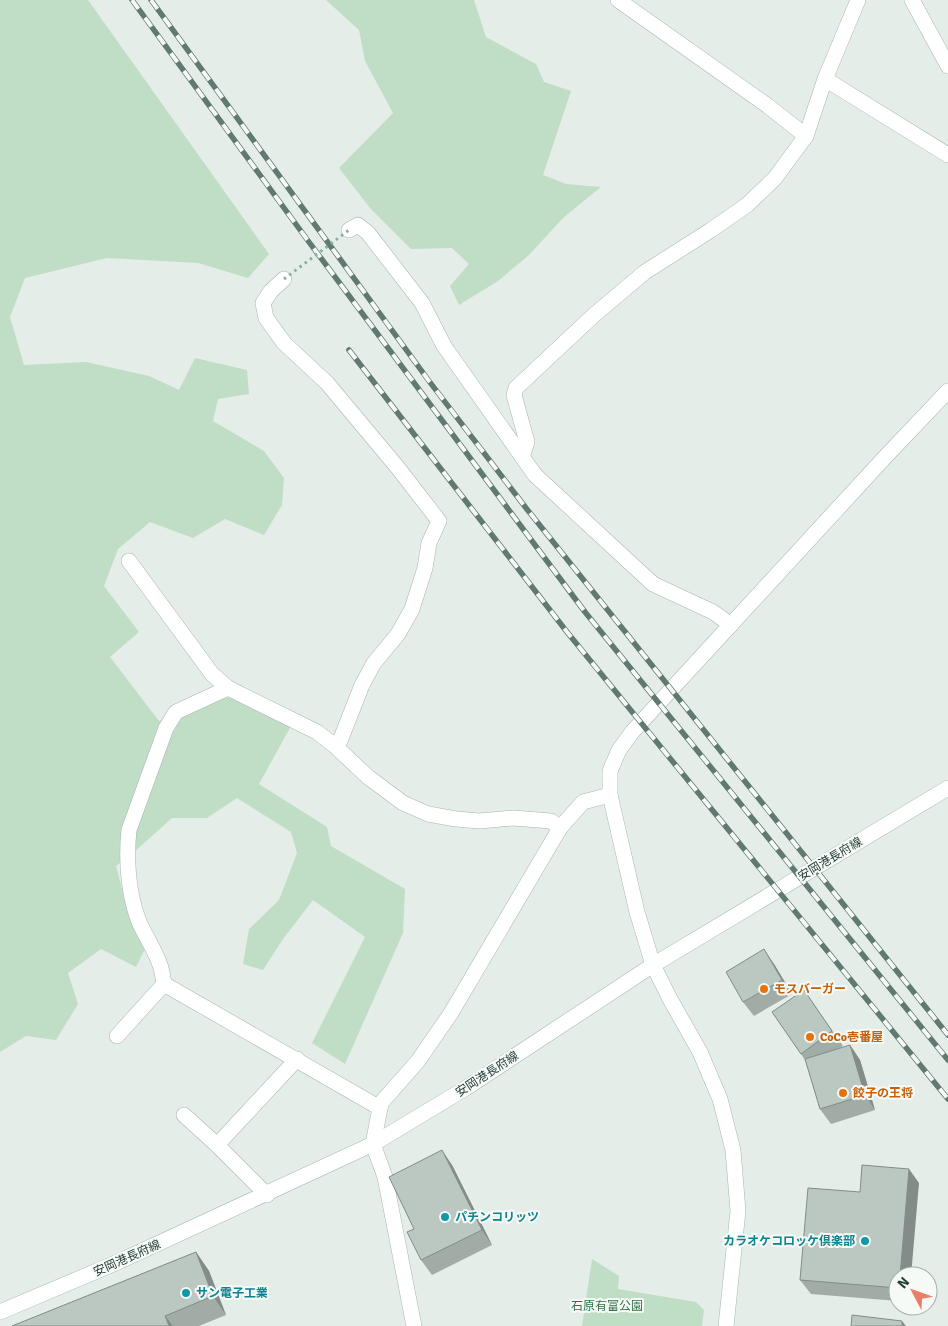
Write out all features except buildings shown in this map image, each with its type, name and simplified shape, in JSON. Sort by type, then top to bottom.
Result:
[{"type":"street","points":[[618,0],[768,106],[806,136]]},
{"type":"street","points":[[522,456],[527,442],[514,396],[516,388],[594,315],[645,272],[747,205],[775,178],[806,136],[825,79],[858,0]]},
{"type":"street","points":[[912,0],[948,66]]},
{"type":"street","points":[[825,79],[948,155]]},
{"type":"street","points":[[349,230],[358,225],[368,234],[422,303],[444,346],[535,475],[653,584],[713,612],[731,625]]},
{"type":"street","points":[[284,279],[271,291],[263,303],[266,318],[284,343],[327,383],[398,468],[439,521],[429,543],[425,568],[412,609],[398,634],[374,662],[362,685],[340,741],[335,746]]},
{"type":"street","points":[[726,1326],[738,1211],[733,1150],[720,1099],[704,1060],[653,965],[637,912],[610,795],[610,772],[619,750],[633,732],[948,391]]},
{"type":"street","points":[[129,561],[212,674],[228,688],[317,732],[375,782],[403,803],[428,814],[471,820],[513,818],[550,821],[560,828]]},
{"type":"street","points":[[228,688],[176,712],[166,728],[129,830],[127,847],[130,884],[137,917],[160,965],[164,984],[380,1108]]},
{"type":"street","name":"安岡港長府線","points":[[0,1312],[118,1262],[267,1195],[373,1144],[466,1088],[653,965],[948,788]]},
{"type":"street","points":[[414,1326],[385,1176],[373,1144],[381,1103],[418,1061],[451,1013],[560,828],[583,802],[610,795]]},
{"type":"street","points":[[117,1036],[164,984]]},
{"type":"street","points":[[217,1145],[297,1059]]},
{"type":"street","points":[[184,1115],[267,1195]]},
{"type":"path","points":[[284,279],[349,230]]},
{"type":"green space","points":[[0,0],[88,0],[269,254],[248,278],[198,263],[107,258],[25,278],[10,317],[24,365],[86,362],[149,376],[179,390],[195,358],[247,370],[249,394],[218,399],[213,421],[264,451],[284,478],[282,505],[264,535],[225,519],[193,538],[150,522],[118,549],[104,586],[139,632],[110,657],[159,721],[229,697],[291,726],[259,784],[327,827],[331,846],[405,889],[403,933],[345,1064],[312,1043],[365,937],[313,900],[283,939],[263,970],[243,964],[249,929],[279,900],[297,853],[291,832],[237,798],[207,818],[172,818],[116,866],[127,908],[147,945],[136,967],[101,949],[68,973],[78,1004],[56,1040],[26,1036],[0,1052]]},
{"type":"green space","points":[[326,0],[474,0],[486,37],[536,64],[544,82],[571,91],[543,175],[566,184],[601,187],[563,218],[529,255],[498,281],[459,305],[450,286],[469,264],[452,248],[411,249],[370,208],[339,168],[393,113],[365,61],[359,30]]},
{"type":"green space","name":"石原有富公園","points":[[592,1259],[619,1276],[618,1289],[696,1302],[704,1310],[702,1326],[582,1326]]},
{"type":"railway","points":[[132,0],[306,238],[585,612],[948,1060]]},
{"type":"railway","points":[[151,0],[429,381],[526,508],[948,1035]]},
{"type":"railway","points":[[349,350],[567,632],[948,1099]]},
{"type":"place","name":"モスバーガー","points":[[764,989]]},
{"type":"place","name":"CoCo壱番屋","points":[[810,1037]]},
{"type":"place","name":"餃子の王将","points":[[843,1093]]},
{"type":"place","name":"パチンコリッツ","points":[[445,1217]]},
{"type":"place","name":"カラオケコロッケ倶楽部","points":[[865,1241]]},
{"type":"place","name":"サン電子工業","points":[[186,1293]]}]
